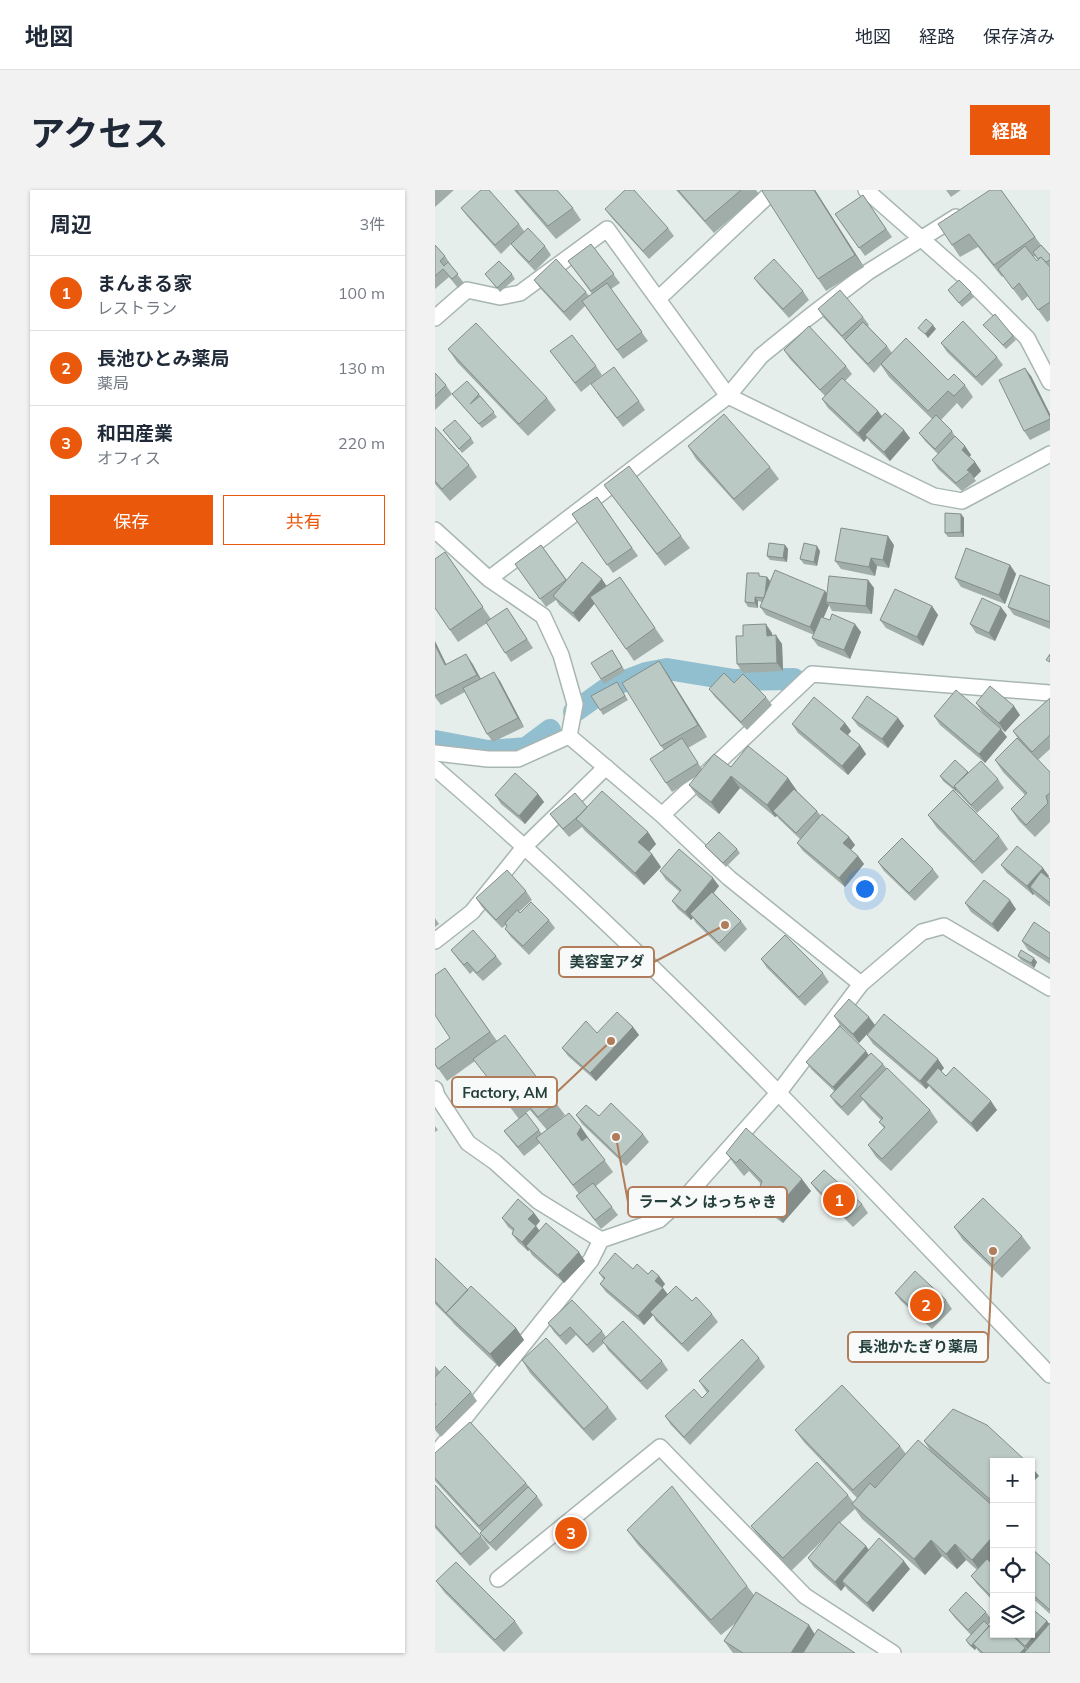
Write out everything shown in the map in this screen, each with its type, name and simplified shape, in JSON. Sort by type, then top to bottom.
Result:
[{"type":"street","points":[[658,299],[774,190]]},
{"type":"street","points":[[866,190],[974,285],[1027,338],[1050,382]]},
{"type":"street","points":[[489,579],[728,396],[761,356],[868,272],[919,238],[965,211]]},
{"type":"street","points":[[435,318],[467,290],[500,297],[520,293],[607,229],[728,396],[934,496],[962,500],[1050,454]]},
{"type":"street","points":[[435,530],[489,579],[543,616],[561,655],[575,704],[569,736]]},
{"type":"street","points":[[662,814],[812,674],[1050,693]]},
{"type":"street","points":[[435,753],[488,759],[519,759],[569,736]]},
{"type":"street","points":[[569,736],[662,814],[729,878],[861,984]]},
{"type":"street","points":[[435,941],[472,912],[525,846],[606,767]]},
{"type":"street","points":[[435,768],[525,846],[779,1092],[1050,1375]]},
{"type":"street","points":[[435,1455],[591,1260],[601,1240],[659,1220],[690,1192],[779,1092],[861,984],[922,932],[944,926],[1050,988]]},
{"type":"street","points":[[435,1089],[437,1096],[468,1143],[495,1162],[538,1201],[601,1240]]},
{"type":"street","points":[[498,1580],[660,1447],[805,1596],[893,1653]]},
{"type":"building","points":[[481,190],[489,190],[519,224],[495,245],[461,208]]},
{"type":"building","points":[[516,190],[557,190],[573,208],[548,226]]},
{"type":"building","points":[[625,190],[634,190],[668,228],[643,251],[605,209]]},
{"type":"building","points":[[678,190],[741,190],[705,221]]},
{"type":"building","points":[[763,190],[814,190],[855,255],[818,279]]},
{"type":"building","points":[[990,190],[1001,190],[1035,237],[994,265],[969,234],[952,245],[938,224]]},
{"type":"building","points":[[863,195],[886,229],[859,248],[835,214]]},
{"type":"building","points":[[528,228],[545,246],[529,262],[511,244]]},
{"type":"building","points":[[591,244],[614,274],[591,291],[568,261]]},
{"type":"building","points":[[435,245],[445,256],[440,261],[444,266],[448,262],[458,274],[452,279],[443,269],[435,276]]},
{"type":"building","points":[[1041,245],[1050,255],[1050,260],[1046,262],[1041,257],[1038,259],[1033,252]]},
{"type":"building","points":[[1025,246],[1037,261],[1041,257],[1050,267],[1050,302],[1038,310],[1019,283],[1013,289],[998,269]]},
{"type":"building","points":[[556,259],[586,292],[564,312],[534,280]]},
{"type":"building","points":[[774,259],[803,291],[783,309],[754,278]]},
{"type":"building","points":[[499,261],[512,274],[497,288],[485,274]]},
{"type":"building","points":[[959,280],[971,292],[959,303],[948,290]]},
{"type":"building","points":[[607,283],[642,332],[617,350],[582,301]]},
{"type":"building","points":[[840,290],[863,317],[842,336],[818,309]]},
{"type":"building","points":[[995,314],[1013,336],[1003,345],[983,325]]},
{"type":"building","points":[[926,319],[933,325],[925,334],[918,328]]},
{"type":"building","points":[[963,321],[997,357],[976,377],[941,343]]},
{"type":"building","points":[[863,322],[887,346],[868,364],[845,340]]},
{"type":"building","points":[[476,323],[547,398],[519,424],[448,349]]},
{"type":"building","points":[[809,326],[846,366],[820,390],[784,350]]},
{"type":"building","points":[[572,335],[596,366],[575,383],[550,351]]},
{"type":"building","points":[[906,338],[948,380],[954,374],[965,385],[954,396],[948,391],[928,411],[881,364]]},
{"type":"building","points":[[614,367],[639,401],[617,418],[591,384]]},
{"type":"building","points":[[1025,368],[1050,419],[1024,431],[999,380]]},
{"type":"building","points":[[435,373],[446,385],[435,396]]},
{"type":"building","points":[[842,378],[878,411],[858,433],[822,399]]},
{"type":"building","points":[[467,381],[479,394],[470,404],[480,396],[494,412],[479,424],[452,394]]},
{"type":"building","points":[[885,413],[904,430],[884,452],[865,435]]},
{"type":"building","points":[[724,414],[770,467],[734,499],[688,446]]},
{"type":"building","points":[[936,415],[952,431],[935,449],[919,433]]},
{"type":"building","points":[[455,420],[471,438],[459,449],[443,430]]},
{"type":"building","points":[[435,427],[469,465],[442,489],[435,481]]},
{"type":"building","points":[[955,436],[965,446],[962,450],[975,462],[967,470],[970,472],[956,483],[932,460]]},
{"type":"building","points":[[629,466],[681,536],[657,554],[604,485]]},
{"type":"building","points":[[597,497],[632,548],[607,565],[572,514]]},
{"type":"building","points":[[945,513],[961,514],[961,532],[945,533]]},
{"type":"building","points":[[841,528],[888,536],[883,560],[871,558],[869,567],[835,561]]},
{"type":"building","points":[[769,543],[785,545],[783,558],[767,556]]},
{"type":"building","points":[[804,543],[817,546],[814,562],[800,559]]},
{"type":"building","points":[[541,545],[566,580],[540,599],[515,564]]},
{"type":"building","points":[[966,548],[1010,565],[999,595],[955,578]]},
{"type":"building","points":[[445,552],[483,607],[450,630],[435,608],[435,559]]},
{"type":"building","points":[[582,562],[602,579],[573,613],[553,596]]},
{"type":"building","points":[[775,570],[825,591],[810,627],[760,607]]},
{"type":"building","points":[[747,573],[759,573],[759,576],[767,577],[764,598],[755,597],[755,603],[745,602]]},
{"type":"building","points":[[1020,575],[1050,586],[1050,622],[1008,607]]},
{"type":"building","points":[[829,576],[868,580],[866,606],[826,602]]},
{"type":"building","points":[[620,577],[655,628],[626,649],[590,597]]},
{"type":"building","points":[[895,589],[932,606],[917,637],[880,620]]},
{"type":"building","points":[[982,598],[1001,607],[989,633],[970,624]]},
{"type":"building","points":[[507,608],[527,639],[505,653],[486,622]]},
{"type":"building","points":[[832,614],[855,624],[844,650],[812,638],[821,617],[830,620]]},
{"type":"building","points":[[766,624],[767,636],[776,635],[777,663],[737,664],[736,636],[743,636],[743,625]]},
{"type":"building","points":[[435,645],[445,665],[466,654],[477,675],[435,696]]},
{"type":"building","points":[[612,650],[622,667],[601,679],[591,663]]},
{"type":"building","points":[[1050,654],[1050,662],[1046,660]]},
{"type":"building","points":[[659,661],[698,725],[661,746],[622,683]]},
{"type":"building","points":[[494,672],[518,718],[487,734],[463,688]]},
{"type":"building","points":[[724,673],[734,683],[743,674],[766,697],[741,722],[709,689]]},
{"type":"building","points":[[617,682],[625,696],[600,710],[591,696]]},
{"type":"building","points":[[990,686],[1014,706],[999,723],[976,703]]},
{"type":"building","points":[[956,690],[1001,729],[979,754],[934,716]]},
{"type":"building","points":[[867,696],[898,718],[882,739],[852,718]]},
{"type":"building","points":[[814,697],[845,723],[840,729],[860,745],[842,766],[792,724]]},
{"type":"building","points":[[1050,698],[1050,735],[1032,752],[1013,731]]},
{"type":"building","points":[[682,738],[698,763],[666,783],[650,759]]},
{"type":"building","points":[[1017,738],[1050,772],[1050,793],[1046,796],[1048,803],[1026,825],[1011,809],[1027,793],[995,760]]},
{"type":"building","points":[[748,746],[788,778],[767,805],[731,776],[711,802],[689,785],[714,754],[731,767]]},
{"type":"building","points":[[955,760],[968,772],[954,786],[956,790],[940,776]]},
{"type":"building","points":[[981,761],[998,779],[971,805],[954,786]]},
{"type":"building","points":[[515,773],[538,794],[519,816],[495,795]]},
{"type":"building","points":[[794,789],[817,811],[796,833],[773,811]]},
{"type":"building","points":[[953,790],[999,836],[974,862],[928,815]]},
{"type":"building","points":[[602,791],[648,832],[638,842],[652,854],[635,873],[576,819]]},
{"type":"building","points":[[575,793],[587,807],[563,829],[550,814]]},
{"type":"building","points":[[822,814],[849,837],[843,843],[858,856],[839,878],[797,843]]},
{"type":"building","points":[[719,832],[737,849],[723,863],[705,846]]},
{"type":"building","points":[[902,838],[933,869],[909,893],[878,862]]},
{"type":"building","points":[[1017,846],[1043,868],[1027,886],[1001,865]]},
{"type":"building","points":[[679,849],[713,878],[685,912],[672,901],[681,890],[660,871]]},
{"type":"building","points":[[507,870],[526,891],[496,920],[476,898]]},
{"type":"building","points":[[1041,872],[1050,879],[1050,903],[1030,887]]},
{"type":"building","points":[[984,880],[1010,900],[992,924],[965,903]]},
{"type":"building","points":[[712,892],[741,921],[719,943],[690,914]]},
{"type":"building","points":[[531,902],[549,920],[523,946],[505,929],[507,926],[505,923],[517,910],[520,913]]},
{"type":"building","points":[[1034,922],[1050,933],[1050,959],[1022,941]]},
{"type":"building","points":[[473,930],[496,956],[477,973],[467,962],[464,965],[451,950]]},
{"type":"building","points":[[785,935],[823,973],[799,997],[761,959]]},
{"type":"building","points":[[1021,950],[1034,958],[1031,963],[1018,956]]},
{"type":"building","points":[[445,968],[490,1032],[438,1069],[435,1064],[435,1049],[450,1038],[435,1015],[435,975]]},
{"type":"building","points":[[849,999],[869,1017],[853,1034],[834,1016]]},
{"type":"building","points":[[617,1012],[633,1027],[590,1073],[562,1048],[586,1021],[597,1033]]},
{"type":"building","points":[[884,1014],[938,1059],[920,1081],[867,1035]]},
{"type":"building","points":[[840,1026],[866,1051],[833,1087],[806,1062]]},
{"type":"building","points":[[505,1035],[556,1103],[538,1117],[522,1098],[511,1107],[473,1059]]},
{"type":"building","points":[[871,1053],[883,1064],[842,1107],[830,1096]]},
{"type":"building","points":[[954,1067],[991,1101],[971,1123],[926,1082],[938,1068],[946,1076]]},
{"type":"building","points":[[887,1068],[930,1110],[882,1159],[868,1145],[885,1127],[879,1122],[883,1118],[860,1096]]},
{"type":"building","points":[[611,1103],[643,1134],[620,1158],[576,1115],[586,1105],[599,1116]]},
{"type":"building","points":[[526,1113],[539,1130],[518,1147],[504,1131]]},
{"type":"building","points":[[569,1113],[581,1127],[577,1134],[582,1141],[587,1137],[605,1160],[573,1185],[536,1138]]},
{"type":"building","points":[[746,1128],[802,1179],[774,1211],[768,1207],[779,1193],[776,1189],[774,1193],[770,1189],[765,1195],[759,1189],[762,1181],[740,1159],[736,1163],[726,1153]]},
{"type":"building","points":[[824,1170],[862,1204],[847,1218],[811,1183]]},
{"type":"building","points":[[593,1183],[612,1207],[595,1220],[576,1196]]},
{"type":"building","points":[[983,1198],[1022,1236],[993,1266],[954,1227]]},
{"type":"building","points":[[518,1199],[534,1213],[528,1219],[536,1226],[522,1242],[512,1234],[514,1229],[502,1218]]},
{"type":"building","points":[[546,1223],[579,1252],[558,1275],[526,1246]]},
{"type":"building","points":[[615,1253],[633,1269],[637,1264],[648,1274],[652,1270],[659,1276],[655,1281],[663,1288],[638,1316],[600,1284],[605,1278],[599,1273]]},
{"type":"building","points":[[435,1258],[468,1290],[446,1313],[435,1301]]},
{"type":"building","points":[[915,1271],[946,1300],[926,1321],[895,1293]]},
{"type":"building","points":[[471,1286],[516,1328],[490,1354],[446,1313]]},
{"type":"building","points":[[676,1286],[692,1301],[696,1297],[712,1314],[682,1344],[650,1312]]},
{"type":"building","points":[[572,1300],[602,1331],[587,1345],[570,1327],[560,1336],[548,1323]]},
{"type":"building","points":[[623,1321],[662,1361],[641,1381],[602,1341]]},
{"type":"building","points":[[546,1338],[608,1407],[584,1429],[522,1360]]},
{"type":"building","points":[[742,1339],[759,1358],[684,1437],[665,1416],[694,1389],[702,1398],[709,1391],[699,1381]]},
{"type":"building","points":[[445,1366],[471,1392],[435,1428],[435,1377]]},
{"type":"building","points":[[842,1385],[900,1446],[853,1490],[795,1430]]},
{"type":"building","points":[[953,1409],[987,1425],[1023,1458],[990,1458],[990,1499],[924,1441]]},
{"type":"building","points":[[470,1422],[526,1483],[479,1526],[435,1478],[435,1453]]},
{"type":"building","points":[[918,1440],[990,1503],[990,1540],[972,1560],[955,1544],[946,1554],[931,1540],[914,1559],[852,1504],[870,1483],[875,1488]]},
{"type":"building","points":[[817,1462],[848,1495],[783,1558],[751,1526]]},
{"type":"building","points":[[435,1485],[481,1536],[461,1554],[435,1525]]},
{"type":"building","points":[[672,1486],[747,1586],[711,1620],[627,1530]]},
{"type":"building","points":[[528,1487],[537,1496],[490,1543],[480,1533]]},
{"type":"building","points":[[839,1522],[866,1546],[835,1582],[808,1558]]},
{"type":"building","points":[[879,1538],[904,1561],[867,1603],[842,1581]]},
{"type":"building","points":[[1035,1552],[1050,1565],[1050,1610],[1035,1597]]},
{"type":"building","points":[[987,1559],[990,1562],[990,1595],[971,1576]]},
{"type":"building","points":[[456,1562],[515,1621],[495,1640],[436,1581]]},
{"type":"building","points":[[756,1592],[809,1625],[791,1653],[743,1653],[724,1641]]},
{"type":"building","points":[[966,1592],[986,1612],[968,1630],[949,1610]]},
{"type":"building","points":[[1035,1611],[1047,1621],[1035,1635]]},
{"type":"building","points":[[984,1621],[989,1626],[971,1646],[966,1640]]},
{"type":"building","points":[[1050,1623],[1050,1653],[1024,1653]]},
{"type":"building","points":[[990,1625],[990,1638],[1015,1638],[1025,1648],[1020,1653],[983,1653],[973,1644]]},
{"type":"building","points":[[818,1629],[855,1653],[803,1653]]},
{"type":"building","points":[[1016,1638],[1032,1638],[1025,1646]]},
{"type":"waterway","points":[[574,712],[609,687],[646,673],[667,669],[734,680],[794,679]]},
{"type":"waterway","points":[[435,741],[488,751],[526,748],[550,730]]},
{"type":"place","name":"美容室アダ","points":[[725,925]]},
{"type":"place","name":"Factory, AM","points":[[611,1041]]},
{"type":"place","name":"ラーメン はっちゃき","points":[[616,1137]]},
{"type":"place","name":"まんまる家","points":[[839,1200]]},
{"type":"place","name":"長池かたぎり薬局","points":[[993,1251]]},
{"type":"place","name":"長池ひとみ薬局","points":[[926,1305]]},
{"type":"place","name":"和田産業","points":[[571,1533]]}]
